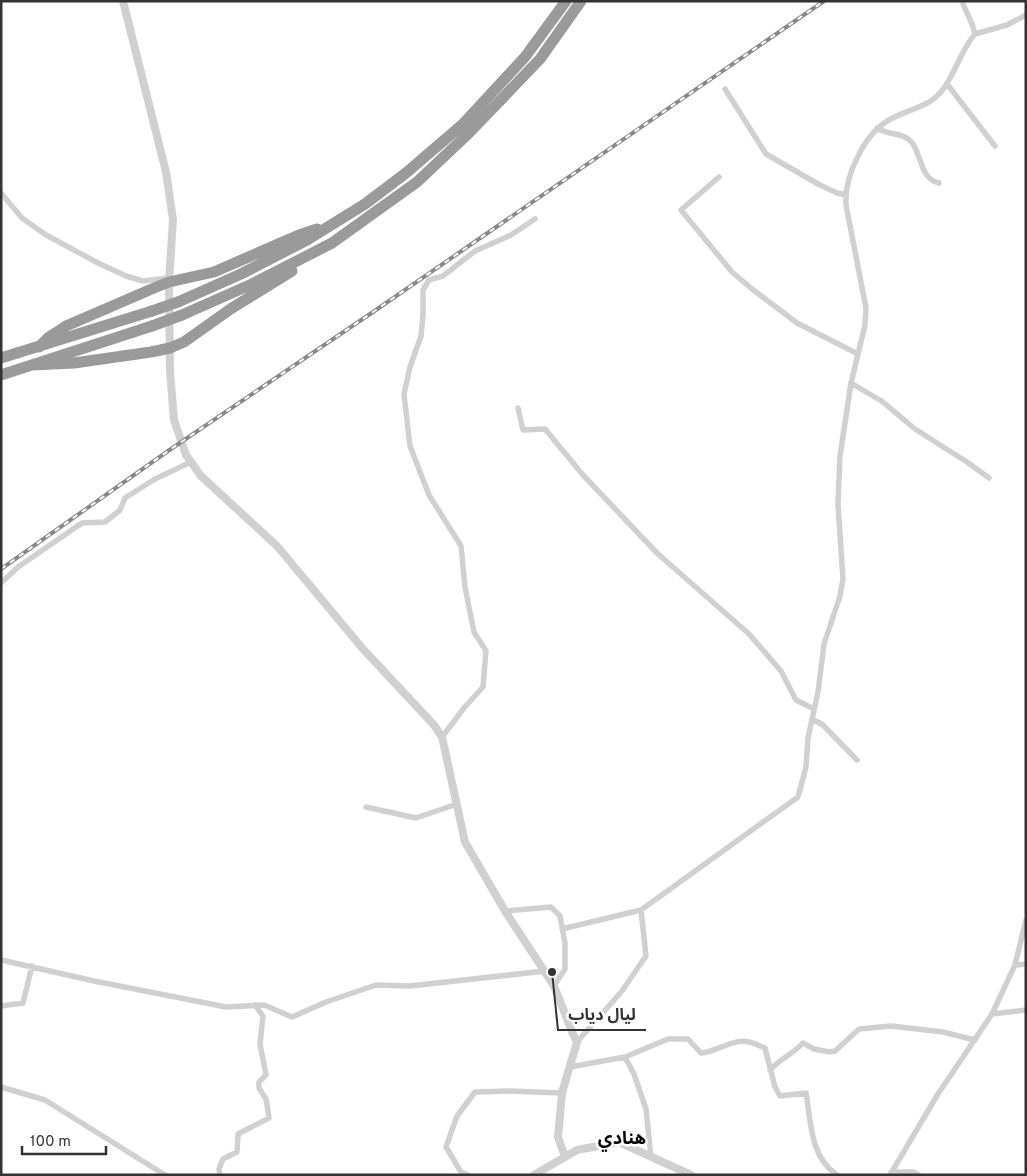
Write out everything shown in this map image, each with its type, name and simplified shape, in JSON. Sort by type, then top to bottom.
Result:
[{"type":"highway","points":[[1,358],[178,302],[241,274],[307,240],[365,204],[464,124],[525,57],[566,1]]},
{"type":"highway","points":[[32,365],[74,363],[170,348],[191,337],[232,308],[299,266],[417,182],[469,133],[540,58],[581,1]]},
{"type":"highway","points":[[39,347],[49,337],[66,326],[170,280],[206,275],[306,232],[326,228]]},
{"type":"highway","points":[[1,374],[182,315],[252,284],[332,243]]},
{"type":"street","points":[[123,1],[166,172],[173,220],[170,280],[170,371],[174,420],[186,455],[201,476],[276,546],[363,648],[434,724],[442,737],[465,842],[505,911],[554,986],[577,1042]]},
{"type":"street","points":[[963,4],[972,24],[974,34]]},
{"type":"street","points":[[562,929],[641,910],[798,796],[804,774],[807,743],[824,644],[840,596],[843,580],[838,493],[840,456],[851,383],[865,326],[866,308],[846,195],[852,171],[862,150],[877,128],[898,115],[928,103],[939,94],[947,84],[974,34],[1007,25],[1026,16]]},
{"type":"street","points":[[947,84],[995,146]]},
{"type":"street","points":[[725,88],[766,154],[818,184],[846,195]]},
{"type":"street","points":[[877,128],[897,134],[908,140],[914,147],[926,175],[932,182],[939,183]]},
{"type":"street","points":[[719,177],[681,210],[732,272],[752,289],[797,323],[858,354]]},
{"type":"street","points":[[1,193],[22,218],[46,235],[98,263],[126,276],[142,280],[170,280]]},
{"type":"street","points":[[442,737],[483,687],[486,651],[474,632],[465,587],[461,546],[429,495],[410,446],[404,394],[410,367],[421,336],[423,290],[429,280],[443,276],[474,251],[512,235],[535,220]]},
{"type":"street","points":[[851,383],[883,402],[915,429],[989,478]]},
{"type":"street","points":[[518,408],[523,430],[545,429],[583,476],[657,553],[749,634],[780,671],[796,700],[814,709]]},
{"type":"street","points":[[1,584],[18,567],[82,523],[105,522],[120,510],[125,498],[155,479],[191,462]]},
{"type":"street","points":[[812,719],[823,725],[857,760]]},
{"type":"street","points":[[366,807],[416,818],[457,804]]},
{"type":"street","points":[[505,911],[551,907],[560,916],[565,943],[565,969],[554,986]]},
{"type":"street","points":[[565,1157],[558,1137],[562,1093],[577,1042],[622,990],[646,956],[641,910]]},
{"type":"street","points":[[891,1173],[938,1094],[992,1014],[1015,965],[1026,920]]},
{"type":"street","points":[[1,960],[94,981],[226,1007],[264,1005],[292,1017],[326,1002],[376,984],[410,986],[545,971]]},
{"type":"street","points":[[1015,965],[1026,964]]},
{"type":"street","points":[[1,1006],[22,1003],[32,966]]},
{"type":"street","points":[[220,1175],[219,1169],[223,1159],[237,1152],[238,1134],[269,1118],[266,1099],[258,1088],[259,1082],[266,1075],[260,1044],[264,1016],[255,1006]]},
{"type":"street","points":[[992,1014],[1026,1010]]},
{"type":"street","points":[[770,1070],[780,1059],[796,1050],[803,1043],[814,1049],[829,1052],[835,1051],[859,1028],[891,1026],[943,1032],[975,1040]]},
{"type":"street","points":[[570,1067],[625,1057],[668,1039],[688,1039],[701,1053],[710,1053],[737,1042],[748,1041],[764,1048],[780,1096],[806,1093],[815,1150],[831,1171],[837,1175]]},
{"type":"street","points":[[625,1057],[634,1074],[646,1109],[651,1157]]},
{"type":"street","points":[[1,1087],[45,1100],[165,1175]]},
{"type":"street","points":[[468,1175],[462,1172],[446,1147],[457,1116],[475,1092],[510,1090],[562,1093]]},
{"type":"street","points":[[534,1175],[577,1150],[619,1142],[691,1175]]},
{"type":"street","points":[[891,1173],[914,1172],[919,1175]]},
{"type":"railway","points":[[1,569],[168,451],[824,1]]},
{"type":"place","name":"ليال دياب","points":[[552,972]]},
{"type":"district","name":"هنادي","points":[[622,1138]]}]
